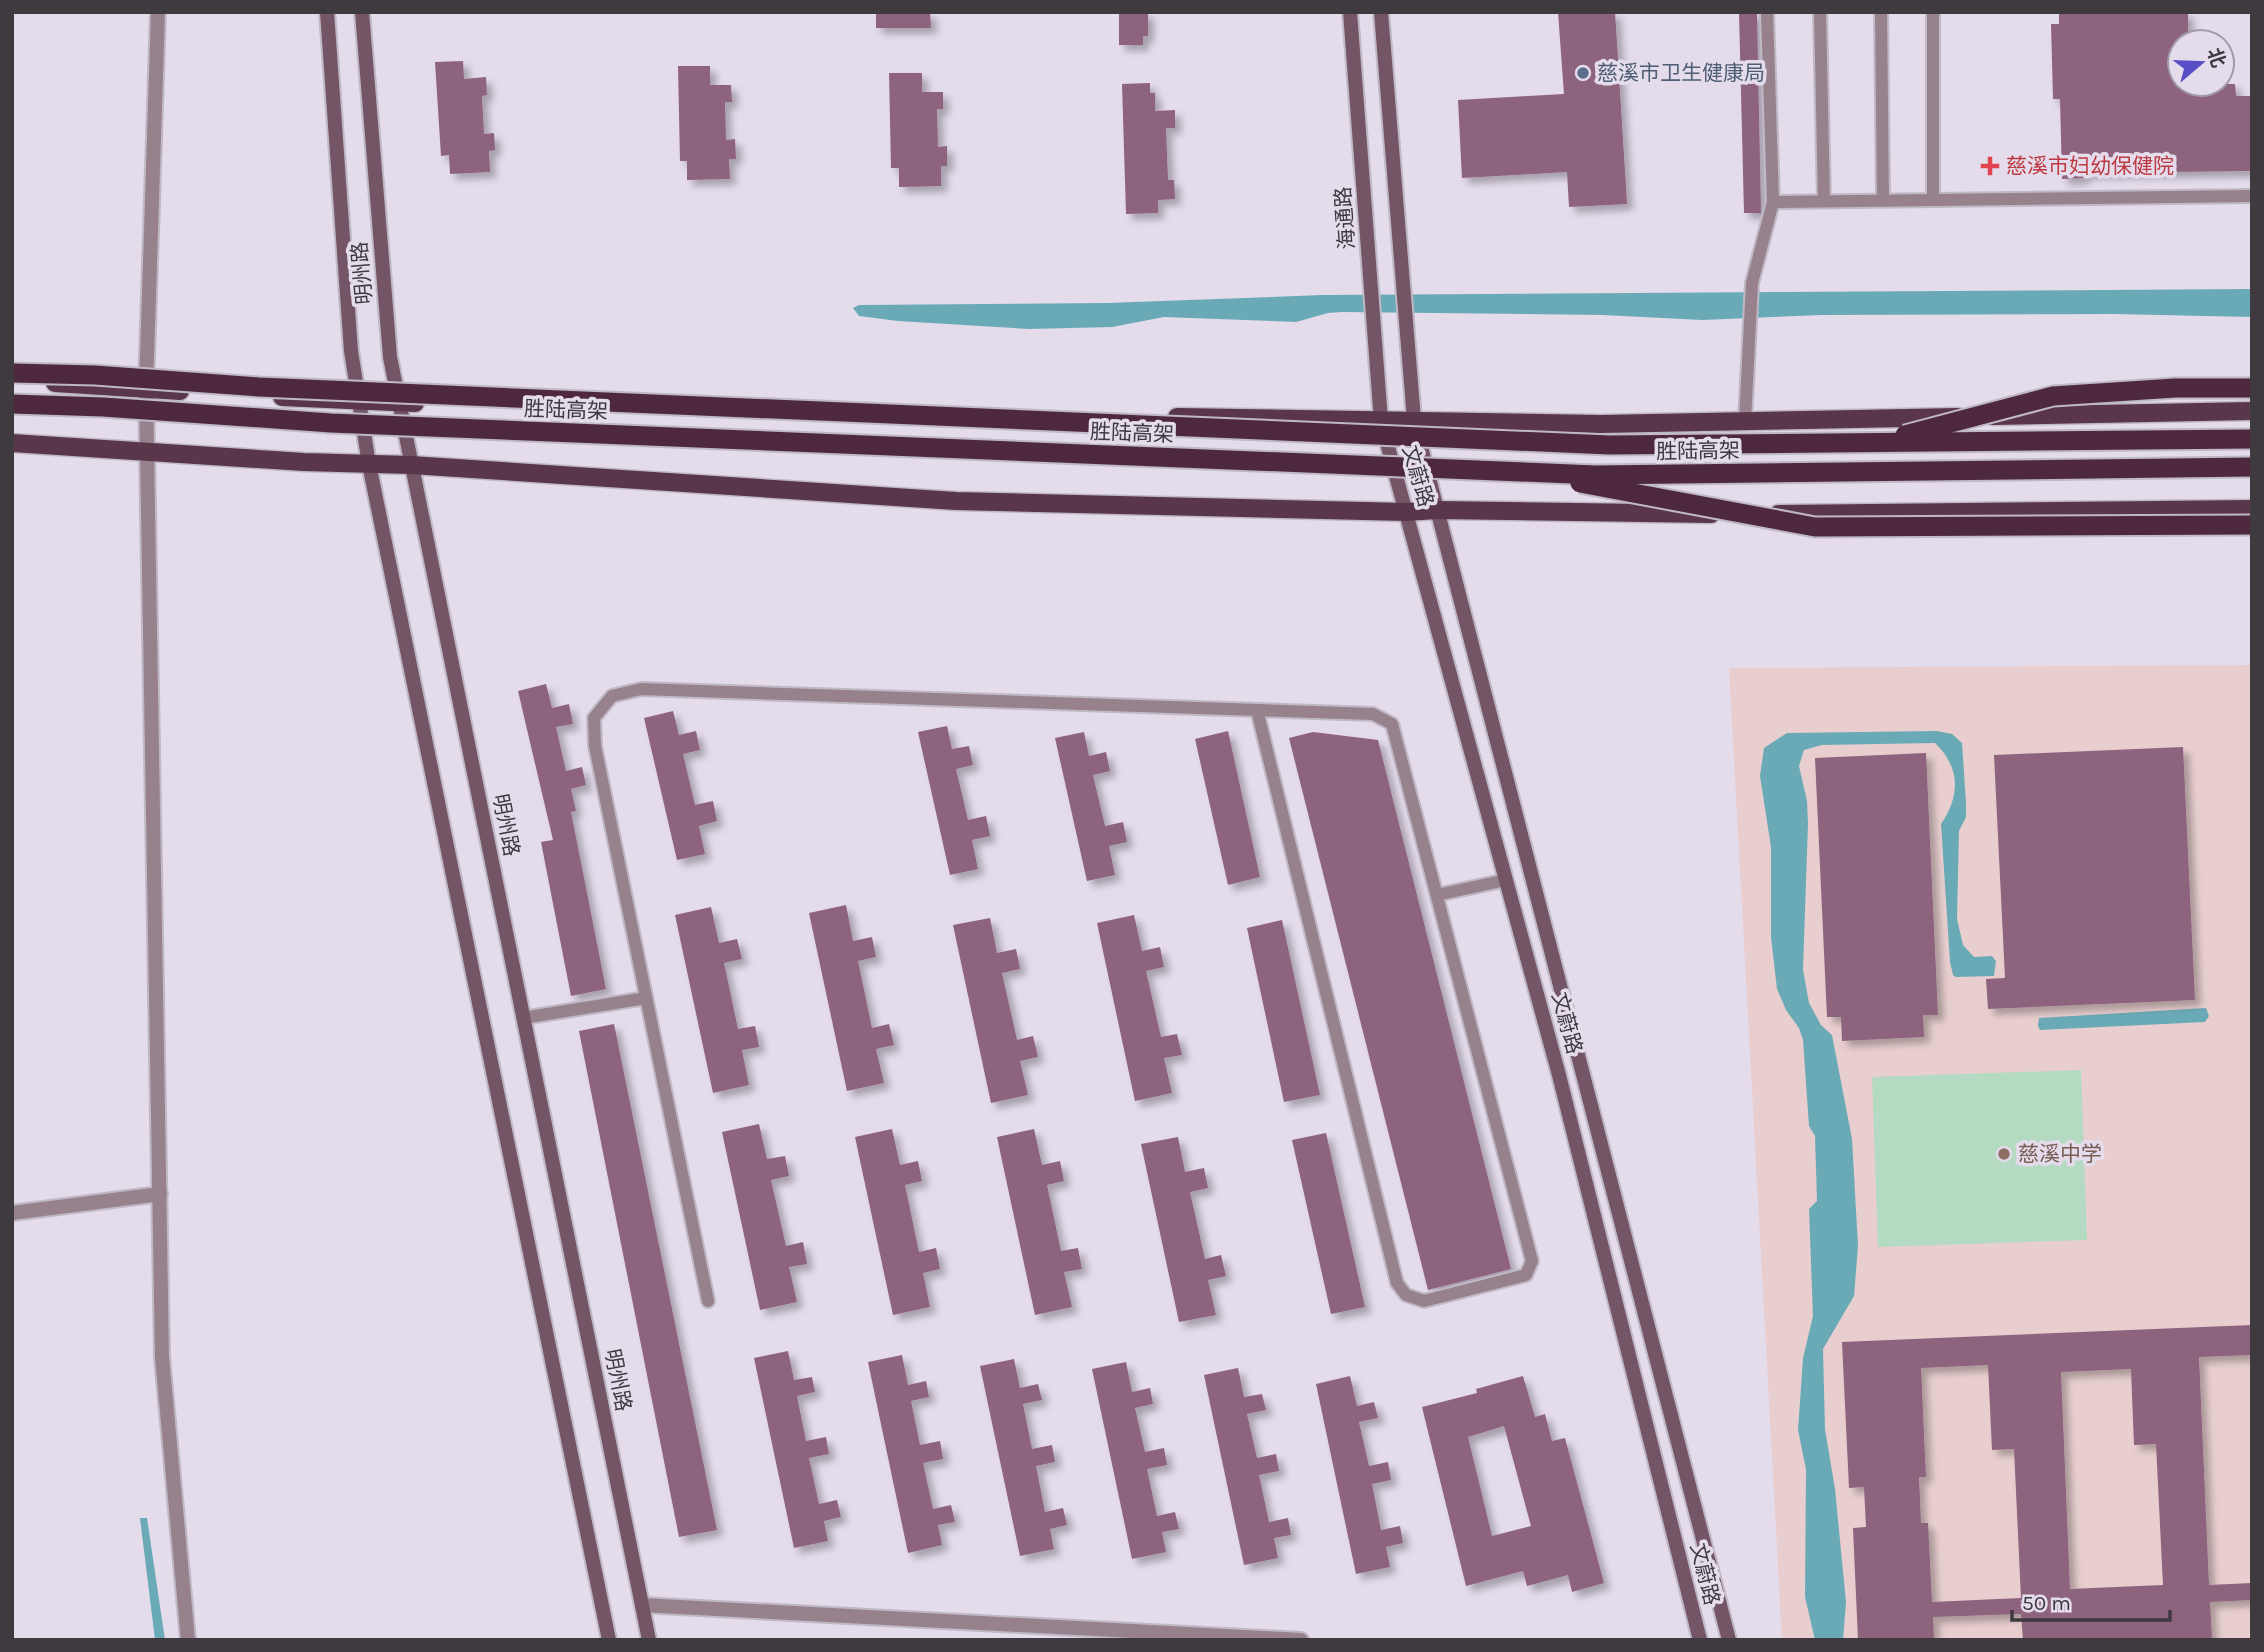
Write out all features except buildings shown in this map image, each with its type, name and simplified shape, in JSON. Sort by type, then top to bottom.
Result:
[{"type":"highway","name":"胜陆高架","points":[[12,373],[95,375],[273,387],[1609,445],[2252,439]]},
{"type":"highway","points":[[1875,443],[2053,396],[2175,388],[2252,388]]},
{"type":"highway","name":"胜陆高架","points":[[12,404],[103,407],[331,423],[1596,475],[2252,467]]},
{"type":"highway","points":[[1517,471],[1815,527],[2252,524]]},
{"type":"main road","name":"明州路","points":[[327,12],[351,351],[369,464],[609,1640]]},
{"type":"main road","name":"明州路","points":[[362,12],[390,357],[649,1640]]},
{"type":"main road","name":"海通路","points":[[1350,12],[1381,421]]},
{"type":"main road","points":[[1381,12],[1414,420]]},
{"type":"main road","points":[[12,380],[353,402],[1381,421],[1601,424],[2252,411]]},
{"type":"main road","name":"文蔚路","points":[[1414,420],[1729,1640]]},
{"type":"main road","name":"文蔚路","points":[[1381,421],[1559,1075],[1700,1640]]},
{"type":"main road","points":[[12,443],[411,465],[956,501],[1406,512],[1437,510],[1775,514],[2252,509]]},
{"type":"street","points":[[158,12],[146,388],[162,1357],[188,1640]]},
{"type":"street","points":[[12,1213],[160,1194]]},
{"type":"street","points":[[642,1605],[1301,1640]]},
{"type":"lane","points":[[1745,421],[1752,283],[1773,202],[1767,12]]},
{"type":"lane","points":[[1820,12],[1824,201]]},
{"type":"lane","points":[[1881,12],[1883,200]]},
{"type":"lane","points":[[1933,12],[1933,199]]},
{"type":"lane","points":[[1773,202],[2252,196]]},
{"type":"lane","points":[[708,1301],[595,747],[594,718],[612,696],[641,689],[1257,710],[1373,714],[1392,724],[1532,1261],[1526,1275],[1424,1301],[1406,1295],[1397,1283],[1257,710]]},
{"type":"lane","points":[[1437,895],[1506,880]]},
{"type":"lane","points":[[523,1018],[646,998]]},
{"type":"shaded area","name":"慈溪中学","points":[[2252,665],[2252,1640],[1782,1640],[1729,668]]},
{"type":"green space","points":[[2081,1070],[2087,1240],[1878,1247],[1872,1077]]},
{"type":"water","points":[[2252,289],[2252,317],[2114,314],[1822,315],[1702,320],[1603,315],[1342,312],[1296,322],[1164,317],[1112,327],[1029,329],[898,321],[859,316],[853,308],[859,305],[1107,303],[1323,295]]},
{"type":"water","points":[[1937,731],[1952,734],[1962,743],[1966,817],[1959,831],[1957,919],[1963,945],[1974,957],[1992,956],[1996,961],[1994,976],[1953,975],[1941,824],[1952,803],[1955,782],[1950,762],[1935,743],[1822,745],[1804,750],[1799,766],[1807,801],[1808,823],[1803,970],[1809,1003],[1821,1025],[1832,1035],[1852,1139],[1858,1246],[1854,1296],[1823,1349],[1825,1429],[1835,1489],[1846,1602],[1843,1640],[1815,1640],[1805,1597],[1806,1469],[1798,1430],[1803,1358],[1813,1316],[1809,1209],[1817,1201],[1815,1136],[1809,1126],[1803,1040],[1777,989],[1771,937],[1771,847],[1760,776],[1764,748],[1787,733]]},
{"type":"water","points":[[2206,1008],[2209,1016],[2205,1022],[2040,1030],[2038,1026],[2039,1018]]},
{"type":"water","points":[[140,1518],[147,1518],[165,1640],[155,1640]]},
{"type":"place","name":"慈溪市卫生健康局","points":[[1583,73]]},
{"type":"place","name":"慈溪市妇幼保健院","points":[[1990,166]]},
{"type":"place","name":"慈溪中学","points":[[2004,1154]]}]
